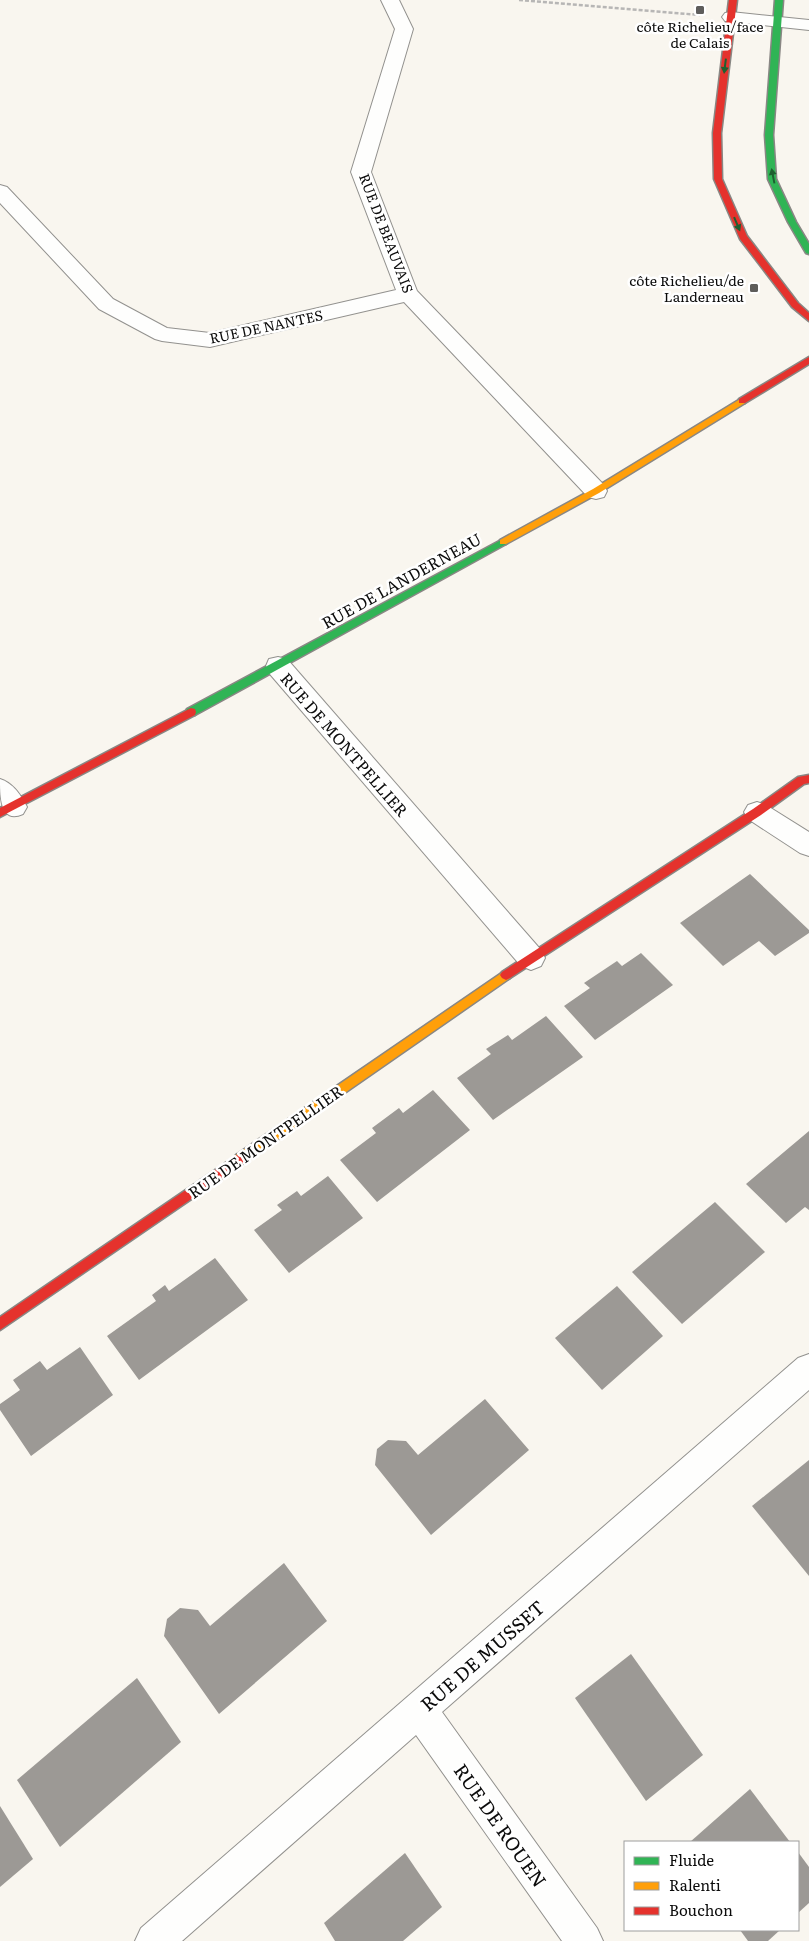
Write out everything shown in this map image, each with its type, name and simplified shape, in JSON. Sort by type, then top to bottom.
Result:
[{"type":"street","name":"RUE DE BEAUVAIS","points":[[390,0],[404,29],[361,172],[408,294],[596,491]]},
{"type":"street","points":[[779,0],[769,135],[772,179],[792,222],[809,251]]},
{"type":"street","points":[[809,25],[778,22],[732,9],[717,133],[718,180],[742,237],[795,305],[809,318]]},
{"type":"street","name":"RUE DE NANTES","points":[[0,191],[106,304],[162,334],[210,340],[408,294]]},
{"type":"street","name":"RUE DE LANDERNEAU","points":[[5,803],[278,666],[596,491],[809,360]]},
{"type":"street","name":"RUE DE MONTPELLIER","points":[[278,666],[531,958]]},
{"type":"street","points":[[809,780],[802,780],[757,812],[809,845]]},
{"type":"street","name":"RUE DE MONTPELLIER","points":[[0,1324],[531,958],[757,812]]},
{"type":"street","name":"RUE DE MUSSET","points":[[154,1941],[809,1369]]},
{"type":"street","name":"RUE DE ROUEN","points":[[419,1710],[584,1941]]},
{"type":"path","points":[[519,0],[732,9]]},
{"type":"building","points":[[750,874],[809,930],[809,933],[775,956],[759,941],[723,966],[680,923]]},
{"type":"building","points":[[641,953],[673,985],[595,1040],[564,1006],[590,988],[584,983],[617,961],[622,966]]},
{"type":"building","points":[[546,1016],[583,1057],[493,1120],[457,1078],[491,1054],[486,1049],[508,1035],[512,1040]]},
{"type":"building","points":[[433,1090],[470,1130],[377,1202],[340,1160],[376,1133],[372,1128],[399,1108],[403,1113]]},
{"type":"building","points":[[809,1131],[809,1210],[805,1207],[786,1223],[746,1184]]},
{"type":"building","points":[[328,1176],[363,1218],[289,1273],[254,1230],[282,1210],[277,1205],[297,1191],[301,1196]]},
{"type":"building","points":[[715,1202],[765,1252],[682,1324],[632,1272]]},
{"type":"building","points":[[215,1258],[248,1300],[139,1380],[107,1336],[156,1301],[152,1295],[165,1285],[169,1291]]},
{"type":"building","points":[[617,1286],[663,1336],[602,1390],[555,1338]]},
{"type":"building","points":[[80,1347],[113,1395],[31,1456],[0,1410],[0,1404],[20,1390],[13,1380],[40,1361],[47,1370]]},
{"type":"building","points":[[485,1399],[529,1450],[431,1535],[375,1465],[377,1449],[388,1440],[406,1441],[418,1455]]},
{"type":"building","points":[[809,1460],[809,1576],[752,1506]]},
{"type":"building","points":[[284,1563],[327,1621],[219,1714],[164,1636],[167,1619],[180,1608],[198,1610],[210,1626]]},
{"type":"building","points":[[631,1654],[703,1755],[646,1801],[575,1698]]},
{"type":"building","points":[[137,1678],[181,1742],[60,1847],[17,1780]]},
{"type":"building","points":[[750,1789],[789,1841],[691,1841]]},
{"type":"building","points":[[0,1806],[33,1859],[0,1887]]},
{"type":"building","points":[[405,1853],[442,1907],[403,1941],[335,1941],[324,1923]]},
{"type":"building","points":[[799,1853],[809,1867],[809,1903],[799,1912]]},
{"type":"building","points":[[741,1931],[779,1931],[768,1941],[748,1941]]},
{"type":"traffic: fast","points":[[779,0],[769,135],[772,179],[792,222],[809,251]]},
{"type":"traffic: fast","points":[[191,712],[503,542]]},
{"type":"traffic: slow","points":[[503,542],[596,491],[742,401]]},
{"type":"traffic: slow","points":[[240,1159],[506,975]]},
{"type":"traffic: jam","points":[[733,0],[717,133],[718,179],[743,237],[795,305],[809,318]]},
{"type":"traffic: jam","points":[[742,401],[809,360]]},
{"type":"traffic: jam","points":[[0,813],[191,712]]},
{"type":"traffic: jam","points":[[506,975],[757,812],[802,780],[809,779]]},
{"type":"traffic: jam","points":[[0,1324],[240,1159]]},
{"type":"place","name":"côte Richelieu/face de Calais","points":[[700,10]]},
{"type":"place","name":"côte Richelieu/de Landerneau","points":[[754,288]]}]
